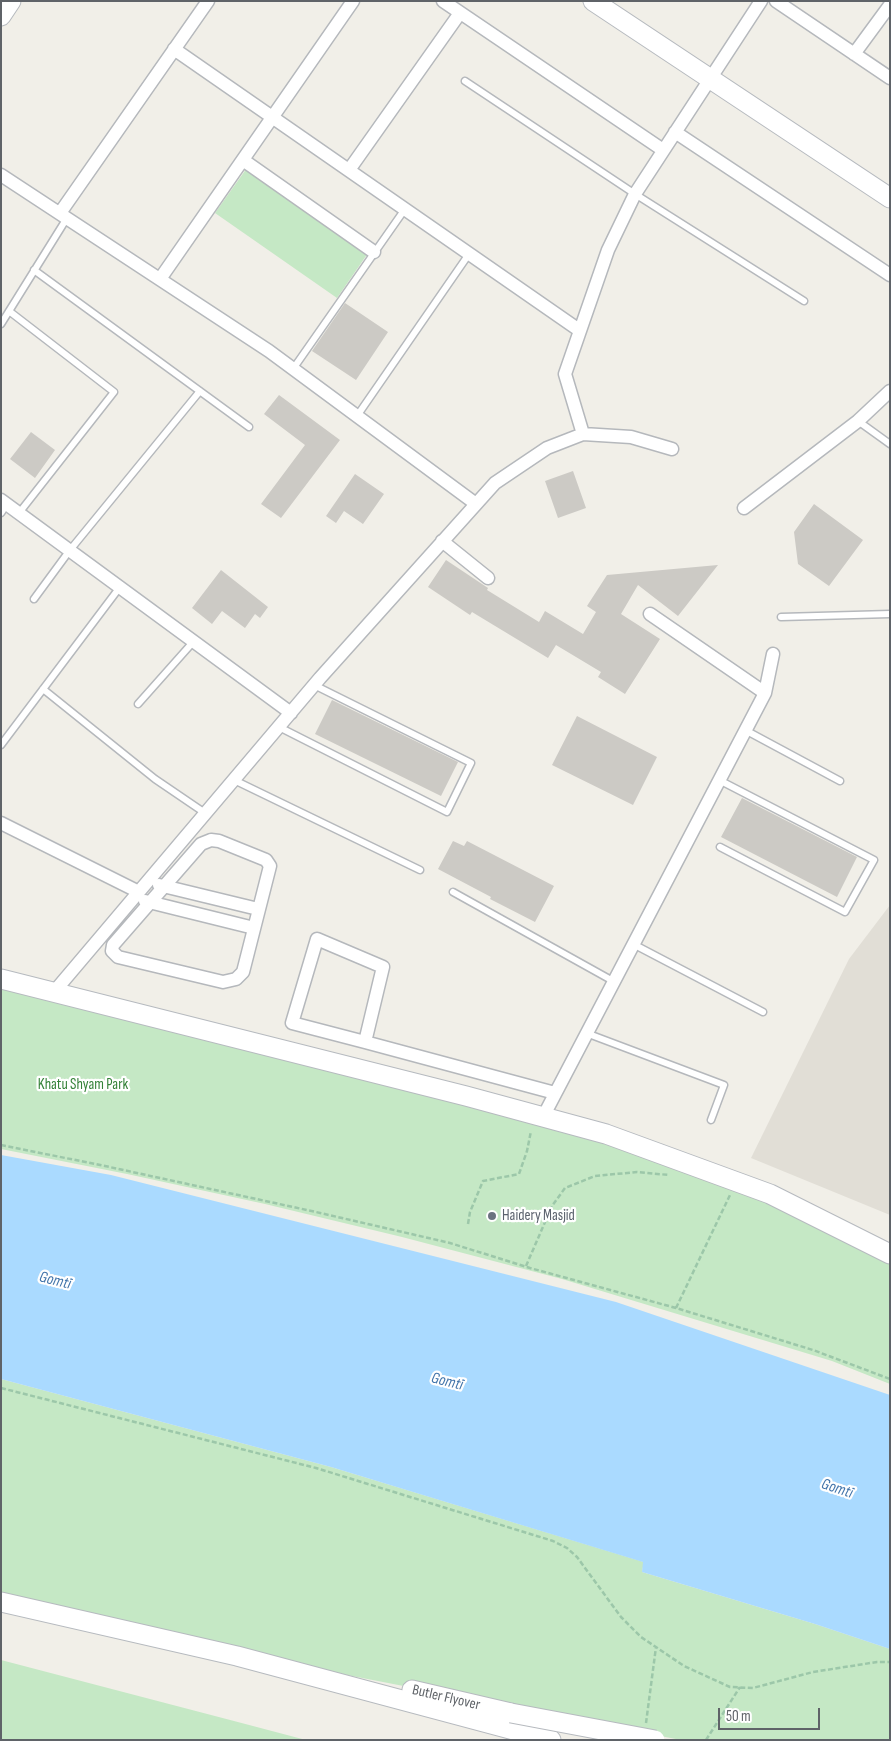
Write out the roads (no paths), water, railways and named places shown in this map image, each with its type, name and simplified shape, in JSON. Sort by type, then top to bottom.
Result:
[{"type":"street","points":[[1,16],[11,1]]},
{"type":"street","points":[[63,216],[208,1]]},
{"type":"street","points":[[160,280],[353,1]]},
{"type":"street","points":[[443,1],[664,150]]},
{"type":"street","points":[[593,1],[890,198]]},
{"type":"street","points":[[583,434],[565,374],[608,250],[635,194],[761,1]]},
{"type":"street","points":[[776,1],[890,78]]},
{"type":"street","points":[[854,54],[890,5]]},
{"type":"street","points":[[349,170],[460,13]]},
{"type":"street","points":[[174,50],[580,330]]},
{"type":"street","points":[[675,132],[890,275]]},
{"type":"street","points":[[243,160],[374,252]]},
{"type":"street","points":[[1,175],[268,351],[476,504]]},
{"type":"street","points":[[744,508],[858,420],[890,391]]},
{"type":"street","points":[[54,992],[314,685],[494,483],[547,448],[583,434],[631,437],[672,449]]},
{"type":"street","points":[[3,506],[19,513],[291,713]]},
{"type":"street","points":[[442,541],[488,578]]},
{"type":"street","points":[[650,614],[765,693]]},
{"type":"street","points":[[538,1116],[555,1093],[765,693],[773,654]]},
{"type":"street","points":[[1,823],[150,902],[254,928]]},
{"type":"street","points":[[211,840],[219,841],[266,860],[270,866],[243,972],[236,979],[223,982],[118,957],[112,952],[113,945],[150,902],[166,887],[202,844],[211,840]]},
{"type":"street","points":[[148,882],[258,910]]},
{"type":"street","points":[[365,1042],[384,968],[317,939],[292,1023],[555,1093]]},
{"type":"street","points":[[1,979],[466,1096],[606,1134],[770,1194],[890,1254]]},
{"type":"street","points":[[1,1602],[237,1656],[551,1740]]},
{"type":"street","name":"Butler Flyover","points":[[237,1656],[357,1678],[511,1712],[650,1735]]},
{"type":"lane","points":[[465,81],[635,194],[804,300]]},
{"type":"lane","points":[[293,369],[405,209]]},
{"type":"lane","points":[[1,324],[34,270],[63,216]]},
{"type":"lane","points":[[357,416],[469,254]]},
{"type":"lane","points":[[34,270],[249,427]]},
{"type":"lane","points":[[9,311],[114,392],[19,513]]},
{"type":"lane","points":[[34,599],[70,550],[200,391]]},
{"type":"lane","points":[[858,420],[890,444]]},
{"type":"lane","points":[[1,745],[120,587]]},
{"type":"lane","points":[[781,617],[890,614]]},
{"type":"lane","points":[[138,704],[194,641]]},
{"type":"lane","points":[[279,727],[447,812],[471,763],[314,685]]},
{"type":"lane","points":[[43,689],[155,779],[205,813]]},
{"type":"lane","points":[[745,730],[840,781]]},
{"type":"lane","points":[[234,780],[420,870]]},
{"type":"lane","points":[[719,780],[874,860],[845,912],[720,846]]},
{"type":"lane","points":[[453,892],[614,981]]},
{"type":"lane","points":[[632,944],[763,1012]]},
{"type":"lane","points":[[586,1033],[724,1085],[711,1120]]},
{"type":"water","name":"Gomtī","points":[[1,1155],[111,1175],[616,1302],[890,1395],[890,1649],[815,1624],[642,1572],[643,1562],[331,1467],[1,1379]]},
{"type":"place","name":"Haidery Masjid","points":[[492,1216]]},
{"type":"park label","name":"Khatu Shyam Park","points":[[83,1085]]}]
